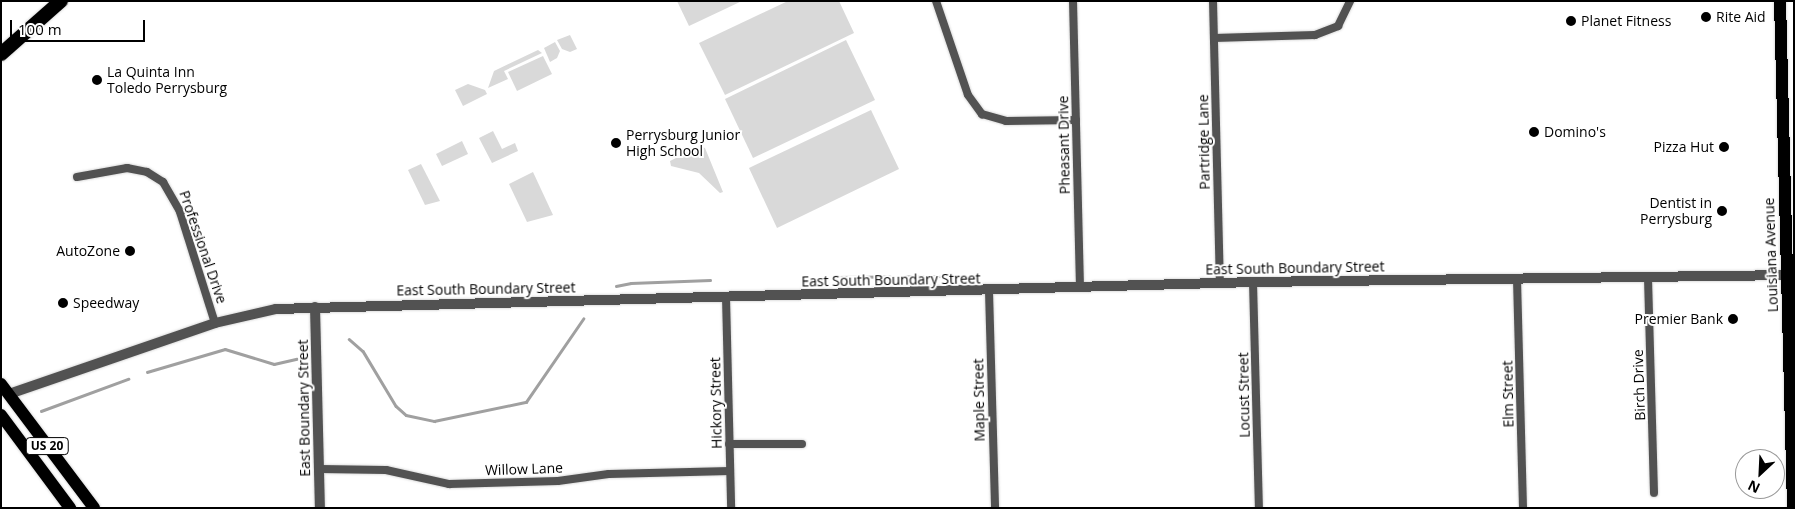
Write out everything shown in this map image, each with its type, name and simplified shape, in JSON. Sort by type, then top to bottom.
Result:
[{"type":"highway","points":[[1,54],[61,1]]},
{"type":"main road","name":"Louisiana Avenue","points":[[1780,1],[1790,275],[1793,508]]},
{"type":"main road","name":"US 20","points":[[4,390],[94,508]]},
{"type":"main road","name":"US 20","points":[[1,415],[70,508]]},
{"type":"street","points":[[936,1],[968,95],[982,114],[1006,121],[1076,120]]},
{"type":"street","name":"Pheasant Drive","points":[[1073,1],[1080,288]]},
{"type":"street","name":"Partridge Lane","points":[[1213,1],[1220,283]]},
{"type":"street","points":[[1214,38],[1315,35],[1338,26],[1350,1]]},
{"type":"street","name":"Professional Drive","points":[[77,177],[127,168],[148,172],[163,182],[180,212],[215,323]]},
{"type":"street","name":"East South Boundary Street","points":[[4,390],[215,323],[256,312],[315,307],[989,291],[1253,282],[1790,275]]},
{"type":"street","name":"Birch Drive","points":[[1648,278],[1654,493]]},
{"type":"street","name":"Elm Street","points":[[1518,279],[1523,508]]},
{"type":"street","name":"Locust Street","points":[[1253,282],[1259,508]]},
{"type":"street","name":"Maple Street","points":[[989,291],[995,508]]},
{"type":"street","name":"Hickory Street","points":[[726,297],[731,508]]},
{"type":"street","name":"East Boundary Street","points":[[315,307],[320,508]]},
{"type":"street","points":[[729,444],[802,444]]},
{"type":"street","name":"Willow Lane","points":[[320,469],[386,470],[449,484],[558,481],[609,474],[730,471]]},
{"type":"shaded area","points":[[677,1],[742,1],[689,26]]},
{"type":"shaded area","points":[[788,1],[839,1],[854,33],[725,95],[699,43]]},
{"type":"shaded area","points":[[570,35],[577,49],[570,52],[562,49],[557,40]]},
{"type":"shaded area","points":[[846,40],[875,100],[753,158],[725,99]]},
{"type":"shaded area","points":[[555,42],[560,51],[557,58],[550,62],[544,48]]},
{"type":"shaded area","points":[[538,50],[542,53],[504,71],[508,79],[488,88],[494,71]]},
{"type":"shaded area","points":[[543,56],[552,74],[517,91],[508,72]]},
{"type":"shaded area","points":[[468,84],[485,90],[487,94],[463,106],[455,90]]},
{"type":"shaded area","points":[[871,110],[899,169],[777,228],[749,168]]},
{"type":"shaded area","points":[[493,131],[502,149],[515,143],[518,151],[492,163],[479,138]]},
{"type":"shaded area","points":[[462,141],[468,154],[442,166],[436,154]]},
{"type":"shaded area","points":[[700,146],[705,148],[723,192],[720,193],[699,173],[671,166],[670,161]]},
{"type":"shaded area","points":[[421,164],[440,201],[425,205],[408,170]]},
{"type":"shaded area","points":[[533,172],[553,215],[527,222],[509,184]]},
{"type":"waterway","points":[[835,277],[943,276]]},
{"type":"waterway","points":[[616,286],[631,283],[710,280]]},
{"type":"waterway","points":[[349,339],[363,351],[396,406],[406,415],[434,421],[526,402],[583,319]]},
{"type":"waterway","points":[[147,372],[225,349],[274,364],[296,359]]},
{"type":"waterway","points":[[41,411],[128,379]]},
{"type":"place","name":"Rite Aid","points":[[1706,17]]},
{"type":"place","name":"Planet Fitness","points":[[1571,21]]},
{"type":"place","name":"La Quinta Inn Toledo Perrysburg","points":[[97,80]]},
{"type":"place","name":"Domino's","points":[[1534,132]]},
{"type":"place","name":"Perrysburg Junior High School","points":[[616,143]]},
{"type":"place","name":"Pizza Hut","points":[[1724,147]]},
{"type":"place","name":"Dentist in Perrysburg","points":[[1722,211]]},
{"type":"place","name":"AutoZone","points":[[130,251]]},
{"type":"place","name":"Speedway","points":[[63,303]]},
{"type":"place","name":"Premier Bank","points":[[1733,319]]}]
